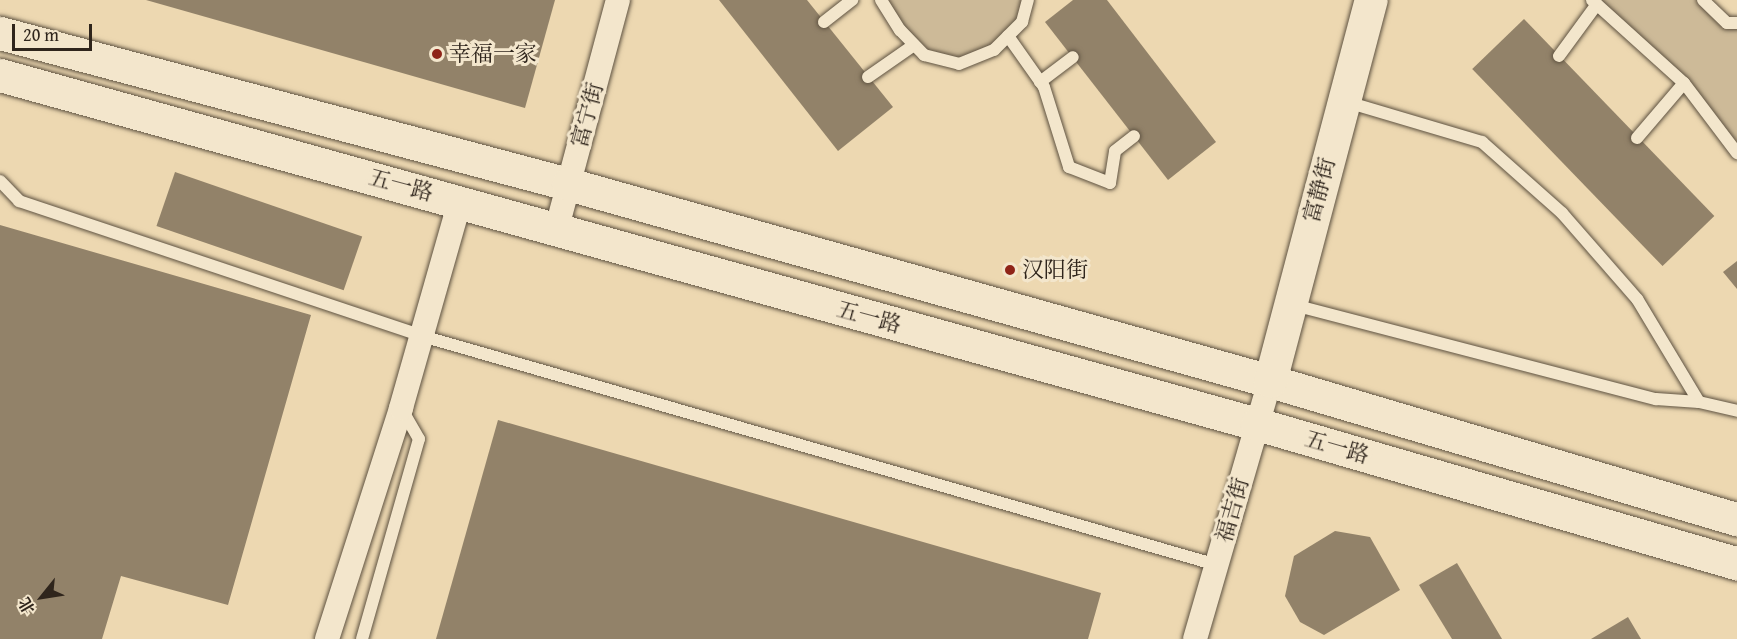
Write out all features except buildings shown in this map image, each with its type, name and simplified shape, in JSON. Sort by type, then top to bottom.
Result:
[{"type":"main road","name":"富静街","points":[[1270,381],[1371,0]]},
{"type":"main road","name":"五一路","points":[[0,33],[568,184],[1270,381],[1737,519]]},
{"type":"main road","name":"五一路","points":[[3,79],[460,201],[556,231],[1257,424],[1737,563]]},
{"type":"street","name":"富宁街","points":[[556,231],[618,0]]},
{"type":"street","points":[[327,639],[401,408],[460,201]]},
{"type":"street","name":"福吉街","points":[[1195,639],[1270,381]]},
{"type":"lane","points":[[824,21],[852,0]]},
{"type":"lane","points":[[881,0],[924,55],[959,64],[994,50],[1022,22],[1028,0]]},
{"type":"lane","points":[[1703,0],[1727,23],[1737,23]]},
{"type":"lane","points":[[1559,56],[1594,2],[1684,83],[1737,153]]},
{"type":"lane","points":[[1008,36],[1040,82],[1069,167],[1110,183],[1115,152],[1134,136]]},
{"type":"lane","points":[[868,77],[914,45]]},
{"type":"lane","points":[[1040,82],[1073,57]]},
{"type":"lane","points":[[1638,138],[1684,83]]},
{"type":"lane","points":[[1343,101],[1482,142],[1562,213],[1637,299],[1699,402]]},
{"type":"lane","points":[[0,181],[19,201],[422,336],[1217,565]]},
{"type":"lane","points":[[1289,304],[1656,399],[1699,402],[1737,411]]},
{"type":"lane","points":[[362,639],[419,439],[401,408]]},
{"type":"shaded area","points":[[886,0],[1025,0],[1018,19],[995,45],[959,59],[927,49],[903,28]]},
{"type":"shaded area","points":[[1598,0],[1698,0],[1737,27],[1737,147]]},
{"type":"place","name":"幸福一家","points":[[437,54]]},
{"type":"place","name":"汉阳街","points":[[1010,270]]}]
